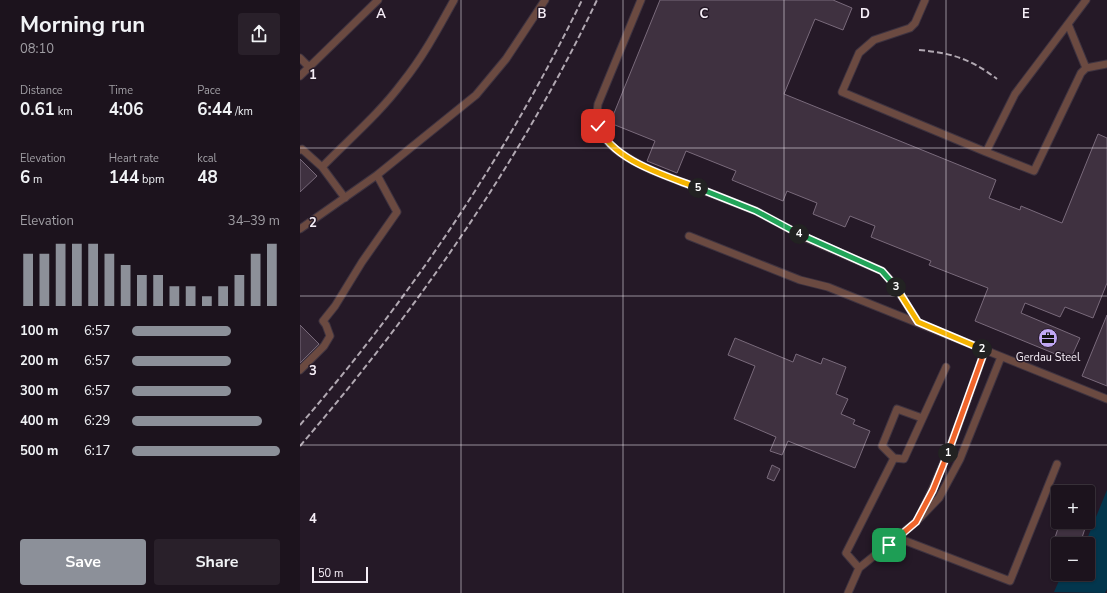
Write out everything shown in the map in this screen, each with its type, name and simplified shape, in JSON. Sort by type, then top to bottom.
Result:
[{"type":"lane","points":[[300,76],[378,0]]},
{"type":"lane","points":[[322,168],[382,108],[402,84],[425,52],[454,0]]},
{"type":"lane","points":[[300,229],[377,175],[476,95],[506,59],[545,0]]},
{"type":"lane","points":[[641,0],[598,104],[596,116],[598,126],[607,141],[640,165],[756,211],[806,238],[882,271],[893,283],[918,322]]},
{"type":"lane","points":[[925,0],[915,23],[910,28],[874,40],[859,53],[842,92],[1034,171],[1058,118],[1081,73],[1086,68],[1107,64]]},
{"type":"lane","points":[[986,152],[1015,94],[1086,0]]},
{"type":"lane","points":[[1068,24],[1086,68]]},
{"type":"lane","points":[[300,58],[309,67]]},
{"type":"lane","points":[[300,68],[309,67]]},
{"type":"lane","points":[[300,150],[302,149],[322,168],[345,198]]},
{"type":"lane","points":[[300,370],[324,346],[330,336],[326,325],[322,321],[335,306],[362,262],[396,212],[377,175]]},
{"type":"lane","points":[[689,236],[800,280],[828,287],[918,322],[1107,399]]},
{"type":"lane","points":[[916,522],[933,490],[952,444],[985,350]]},
{"type":"lane","points":[[848,593],[859,568],[898,538],[940,498],[960,459],[1001,357]]},
{"type":"lane","points":[[922,418],[898,409],[882,446],[894,458],[904,459],[946,367]]},
{"type":"lane","points":[[859,568],[846,553],[894,458]]},
{"type":"lane","points":[[898,538],[1010,581],[1057,464]]},
{"type":"water","points":[[1107,490],[1107,589],[1105,593],[1054,592],[1059,581],[1095,581],[1095,537],[1088,537],[1091,529],[1095,529],[1095,519]]},
{"type":"building","points":[[660,0],[833,0],[852,8],[843,30],[815,19],[784,94],[996,180],[989,198],[1020,210],[1021,206],[1062,223],[1098,134],[1107,138],[1107,283],[1093,318],[1065,307],[1060,317],[1025,303],[1021,313],[1080,338],[1070,360],[975,321],[988,288],[929,265],[931,261],[871,237],[875,226],[850,216],[845,227],[813,214],[817,203],[787,191],[783,201],[732,180],[736,171],[686,151],[677,173],[647,161],[655,141],[610,123]]},
{"type":"building","points":[[300,159],[317,176],[300,192]]},
{"type":"building","points":[[1107,315],[1107,386],[1082,376]]},
{"type":"building","points":[[300,325],[319,344],[300,363]]},
{"type":"building","points":[[735,338],[793,362],[796,354],[821,364],[823,358],[846,367],[836,394],[848,399],[841,414],[855,420],[853,424],[870,431],[855,468],[788,441],[782,455],[770,451],[776,437],[734,419],[755,366],[728,355]]},
{"type":"building","points":[[772,465],[780,469],[774,481],[767,478]]},
{"type":"building","points":[[1058,529],[1085,529],[1082,537],[1055,537]]},
{"type":"railway","points":[[300,425],[381,326],[455,222],[522,113],[582,0]]},
{"type":"railway","points":[[300,446],[385,342],[464,233],[535,119],[597,0]]},
{"type":"railway","points":[[919,50],[961,58],[978,66],[997,79]]},
{"type":"place","name":"Gerdau Steel","points":[[1048,338]]},
{"type":"route","points":[[598,126],[601,134],[607,141],[640,165],[756,211],[806,238],[882,271],[893,283],[918,322],[985,350],[952,444],[933,490],[916,522],[889,545]]}]
